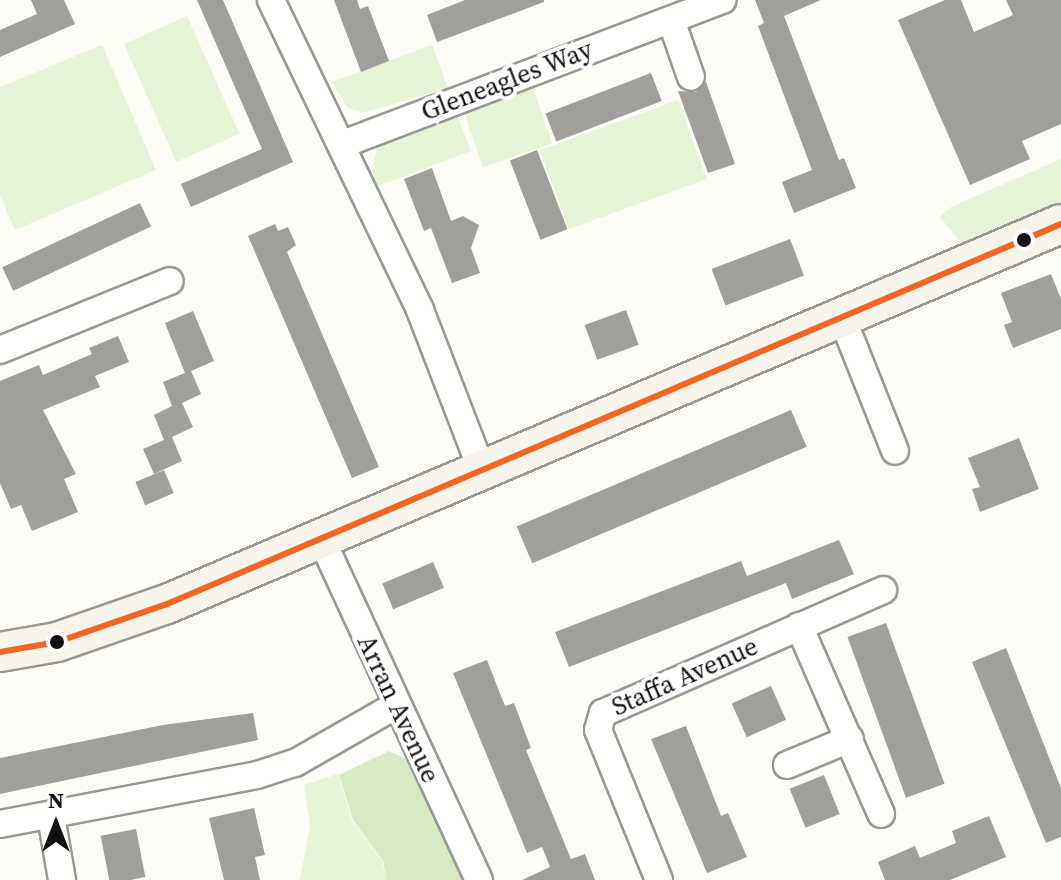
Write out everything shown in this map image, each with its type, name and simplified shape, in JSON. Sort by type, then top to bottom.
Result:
[{"type":"street","points":[[271,0],[343,144],[420,310],[481,468]]},
{"type":"street","name":"Gleneagles Way","points":[[343,144],[709,3]]},
{"type":"street","points":[[671,20],[691,77]]},
{"type":"street","points":[[0,652],[57,642],[167,604],[320,536],[1061,224]]},
{"type":"street","points":[[0,350],[170,281]]},
{"type":"street","points":[[841,315],[895,451]]},
{"type":"street","name":"Arran Avenue","points":[[320,536],[395,706],[479,880]]},
{"type":"street","name":"Staffa Avenue","points":[[659,880],[598,730],[603,713],[883,590]]},
{"type":"street","points":[[799,626],[881,814]]},
{"type":"street","points":[[0,824],[51,816],[295,763],[395,706]]},
{"type":"street","points":[[787,765],[850,739]]},
{"type":"street","points":[[51,816],[62,880]]},
{"type":"green space","points":[[187,16],[239,134],[176,162],[124,44]]},
{"type":"green space","points":[[102,45],[156,170],[15,230],[0,196],[0,87]]},
{"type":"green space","points":[[432,45],[448,88],[363,113],[347,107],[332,82]]},
{"type":"green space","points":[[531,82],[552,143],[483,167],[462,106]]},
{"type":"green space","points":[[678,100],[707,179],[569,229],[540,150]]},
{"type":"green space","points":[[455,110],[471,151],[376,187],[372,168],[379,143]]},
{"type":"green space","points":[[1061,159],[1061,201],[962,244],[940,217],[951,207]]},
{"type":"green space","points":[[389,751],[408,760],[462,880],[387,880],[383,861],[353,820],[339,775]]},
{"type":"green space","points":[[338,774],[352,820],[382,861],[387,880],[300,880],[310,826],[304,785]]},
{"type":"building","points":[[31,0],[64,0],[75,24],[0,57],[0,30],[37,14]]},
{"type":"building","points":[[197,0],[223,0],[293,162],[191,207],[181,184],[262,149]]},
{"type":"building","points":[[334,0],[357,0],[360,9],[368,6],[389,61],[361,72]]},
{"type":"building","points":[[465,0],[544,2],[437,42],[427,15]]},
{"type":"building","points":[[755,0],[821,0],[784,16],[839,160],[844,158],[856,188],[794,213],[782,182],[812,170],[758,26],[764,23]]},
{"type":"building","points":[[945,0],[961,0],[974,32],[1013,15],[1006,0],[1061,0],[1061,124],[1022,141],[1030,159],[970,185],[898,20]]},
{"type":"building","points":[[651,73],[662,101],[556,142],[546,113]]},
{"type":"building","points":[[706,82],[735,164],[708,173],[678,91],[696,92]]},
{"type":"building","points":[[537,150],[567,229],[540,240],[510,160]]},
{"type":"building","points":[[432,168],[451,221],[463,216],[479,225],[471,248],[480,273],[452,283],[431,228],[424,231],[404,179]]},
{"type":"building","points":[[140,203],[151,227],[13,291],[2,267]]},
{"type":"building","points":[[275,224],[278,231],[288,227],[296,245],[287,252],[379,467],[352,478],[248,236]]},
{"type":"building","points":[[790,239],[804,275],[726,306],[712,269]]},
{"type":"building","points":[[1051,274],[1061,299],[1061,329],[1013,348],[1004,325],[1012,322],[1001,293]]},
{"type":"building","points":[[626,310],[639,345],[597,360],[585,325]]},
{"type":"building","points":[[193,311],[214,361],[191,371],[201,394],[182,403],[193,427],[172,437],[182,461],[154,474],[143,449],[164,440],[154,415],[172,406],[163,382],[185,373],[165,323]]},
{"type":"building","points":[[118,336],[129,362],[95,376],[100,387],[43,410],[76,474],[64,479],[78,512],[32,531],[21,505],[11,509],[0,483],[0,381],[39,365],[43,375],[92,354],[89,348]]},
{"type":"building","points":[[791,410],[807,447],[532,563],[517,526]]},
{"type":"building","points":[[1019,438],[1039,489],[980,512],[972,489],[980,487],[968,458]]},
{"type":"building","points":[[164,470],[174,493],[145,505],[135,482]]},
{"type":"building","points":[[839,540],[854,574],[792,599],[786,583],[569,667],[555,632],[741,561],[747,576]]},
{"type":"building","points":[[433,562],[444,588],[393,609],[382,583]]},
{"type":"building","points":[[886,623],[944,784],[906,798],[847,637]]},
{"type":"building","points":[[1006,648],[1061,788],[1061,837],[1046,843],[972,662]]},
{"type":"building","points":[[487,660],[505,706],[514,703],[531,748],[526,750],[571,859],[585,854],[595,880],[522,880],[550,867],[542,847],[527,853],[453,673]]},
{"type":"building","points":[[771,686],[786,720],[747,737],[732,703]]},
{"type":"building","points":[[253,713],[258,740],[0,794],[0,758],[163,725]]},
{"type":"building","points":[[686,726],[721,816],[728,813],[747,857],[707,873],[651,739]]},
{"type":"building","points":[[824,775],[840,814],[805,828],[790,789]]},
{"type":"building","points":[[254,808],[265,855],[255,857],[260,880],[224,880],[209,818]]},
{"type":"building","points":[[989,816],[1006,857],[950,880],[885,880],[878,862],[915,846],[920,858],[956,843],[952,831]]},
{"type":"building","points":[[136,829],[145,877],[109,880],[101,836]]},
{"type":"transit line","points":[[0,652],[57,642],[167,604],[1061,224]]}]
